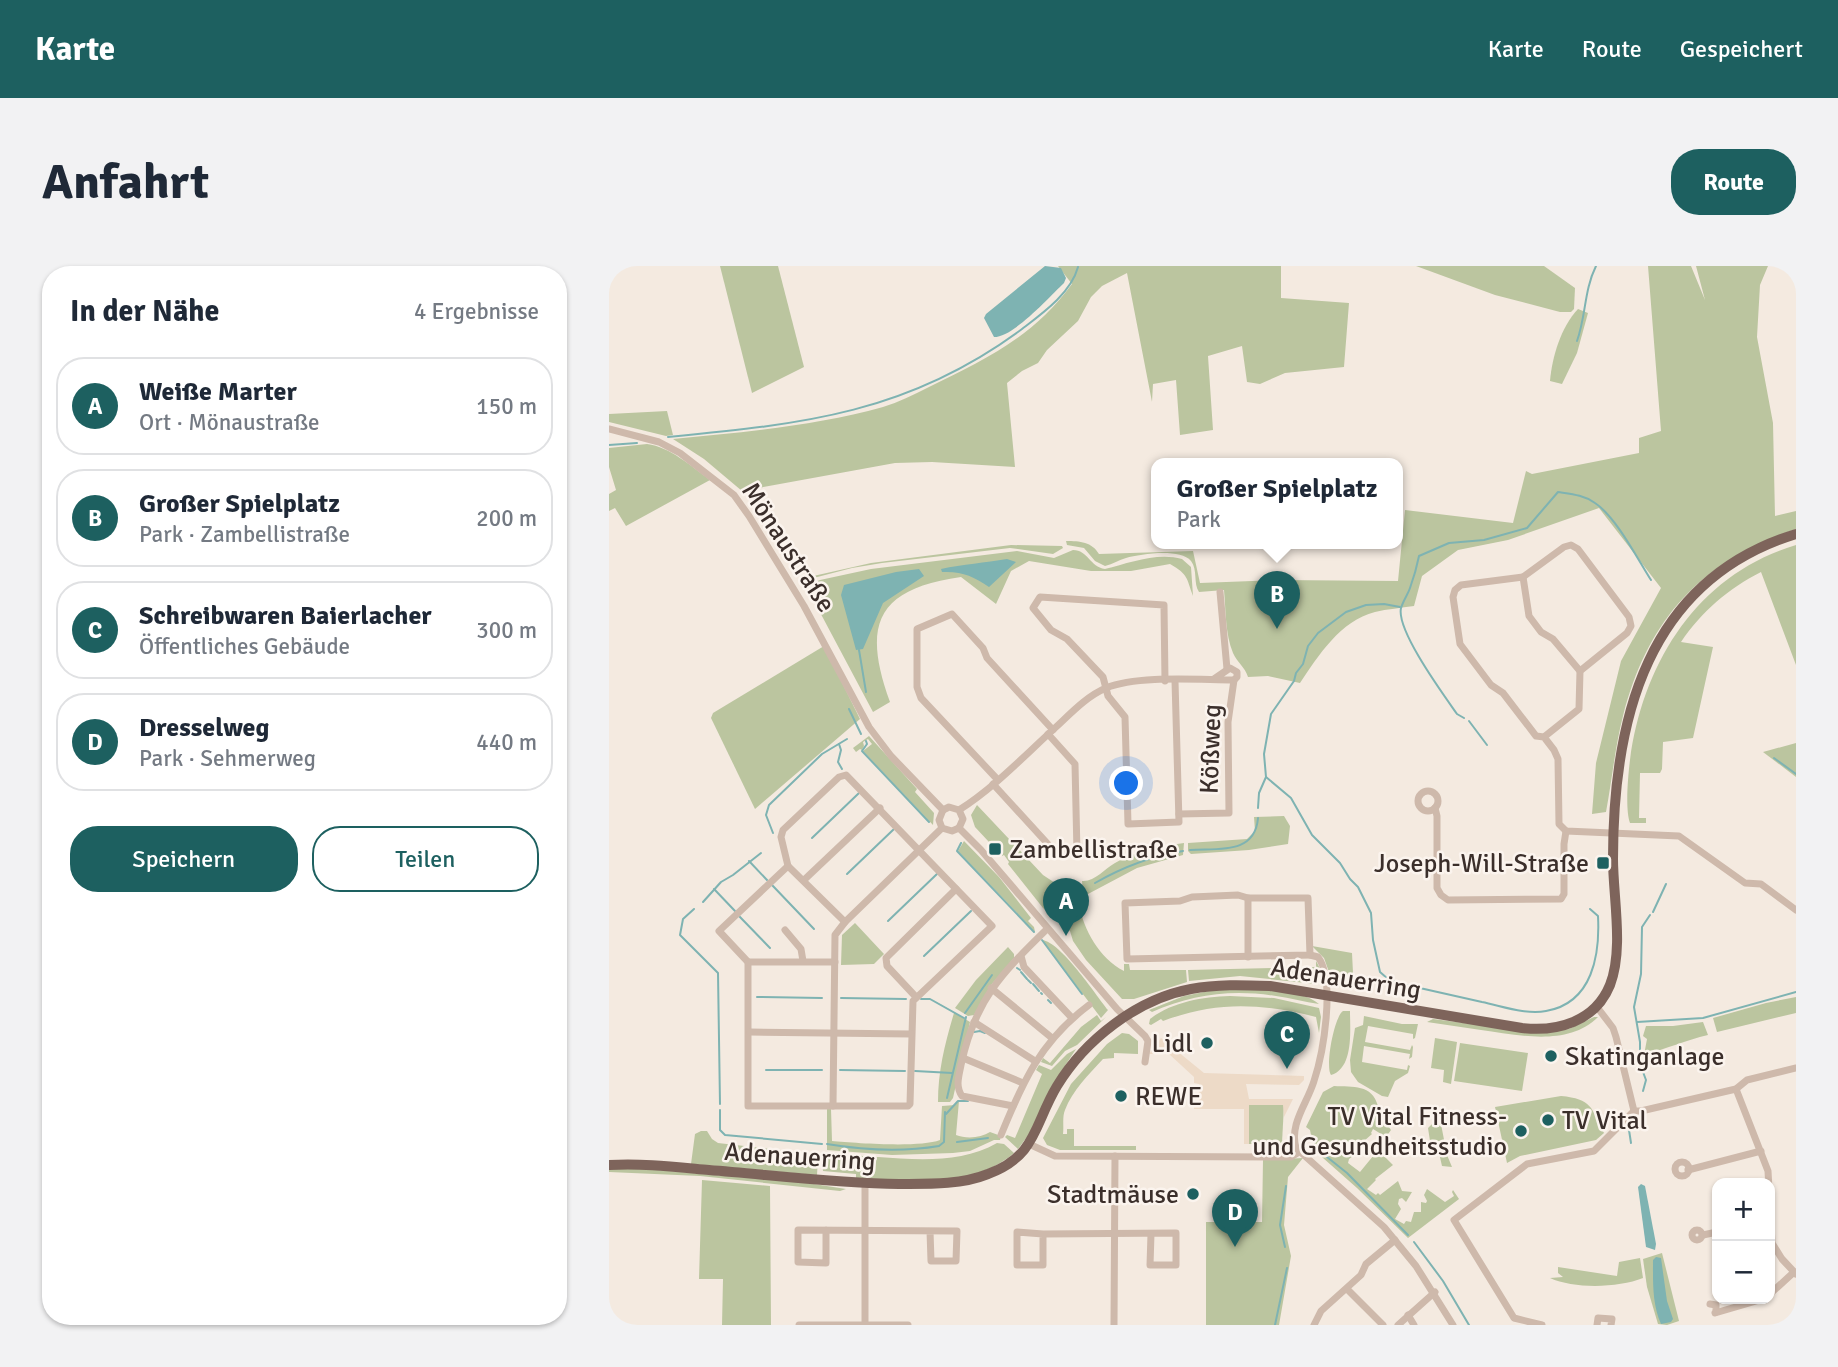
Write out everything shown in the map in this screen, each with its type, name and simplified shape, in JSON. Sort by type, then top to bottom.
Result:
[{"type":"main road","points":[[1597,1007],[1609,987],[1615,964],[1614,833],[1619,769],[1626,721],[1644,668],[1666,627],[1715,574],[1737,559],[1796,534]]},
{"type":"main road","name":"Adenauerring","points":[[609,1165],[657,1165],[865,1182],[938,1183],[987,1175],[1009,1163],[1029,1144],[1051,1097],[1090,1044],[1125,1017],[1173,993],[1207,987],[1270,986],[1533,1029],[1569,1025],[1597,1007]]},
{"type":"street","name":"Mönaustraße","points":[[609,429],[659,442],[696,464],[734,495],[804,606],[869,727],[891,756],[943,810]]},
{"type":"street","points":[[1580,671],[1627,633],[1631,626],[1629,617],[1575,546],[1564,547],[1523,577],[1461,585],[1455,590],[1453,597],[1460,644],[1491,685],[1503,693],[1536,736],[1544,737],[1554,750],[1558,760],[1559,824],[1566,831],[1679,836],[1745,883],[1761,884],[1796,910]]},
{"type":"street","points":[[1523,577],[1529,617],[1541,632],[1553,639],[1580,671],[1579,709],[1544,737]]},
{"type":"street","points":[[1220,592],[1227,669]]},
{"type":"street","points":[[1165,681],[1164,605],[1040,597],[1033,608],[1052,630],[1067,639],[1101,676],[1108,696],[1125,716],[1128,824],[1179,822],[1175,681]]},
{"type":"street","points":[[952,614],[983,648],[987,658],[1075,764],[1077,853],[1057,854],[995,782],[921,698],[917,687],[918,629],[952,614]]},
{"type":"street","points":[[959,810],[995,782],[1091,696],[1106,688],[1121,684],[1165,681],[1234,680],[1236,670],[1227,669],[1214,680]]},
{"type":"street","name":"Kößweg","points":[[1179,814],[1229,813],[1228,722],[1234,680]]},
{"type":"street","points":[[788,866],[719,931],[748,962],[748,1106],[908,1106],[912,1005],[916,997],[992,926],[850,776],[839,777],[781,833],[788,866],[845,922]]},
{"type":"street","points":[[949,807],[959,810],[963,819],[959,828],[952,831],[942,828],[939,820],[943,810],[949,807]]},
{"type":"street","points":[[804,880],[880,808]]},
{"type":"street","points":[[1434,808],[1437,816],[1437,888],[1448,900],[1561,899],[1564,894],[1566,831]]},
{"type":"street","points":[[833,1106],[835,935],[845,922],[942,828]]},
{"type":"street","points":[[959,828],[1148,1041],[1145,1062]]},
{"type":"street","points":[[916,997],[887,966],[886,958],[956,889]]},
{"type":"street","points":[[1310,955],[1308,898],[1248,898],[1238,895],[1125,903],[1127,959],[1318,957],[1327,982],[1327,996],[1316,1076],[1295,1126],[1293,1138],[1299,1152],[1366,1210],[1395,1240],[1434,1292],[1453,1325]]},
{"type":"street","points":[[1248,898],[1248,957]]},
{"type":"street","points":[[1013,1106],[966,1097],[960,1094],[957,1087],[974,1022],[991,988],[1007,968],[1047,929]]},
{"type":"street","points":[[785,930],[801,949],[803,961]]},
{"type":"street","points":[[1021,956],[1024,967],[1072,1017]]},
{"type":"street","points":[[748,962],[835,962]]},
{"type":"street","points":[[991,988],[1052,1038]]},
{"type":"street","points":[[1001,1135],[1035,1061],[1072,1017],[1089,1005]]},
{"type":"street","points":[[1597,1007],[1613,1028],[1634,1111]]},
{"type":"street","points":[[974,1022],[1035,1061]]},
{"type":"street","points":[[750,1032],[911,1034]]},
{"type":"street","points":[[963,1058],[1023,1083]]},
{"type":"street","points":[[1542,1325],[1514,1318],[1454,1220],[1527,1164],[1594,1151],[1634,1111],[1736,1089],[1747,1080],[1796,1068]]},
{"type":"street","points":[[1736,1089],[1768,1178]]},
{"type":"street","points":[[1029,1144],[1055,1156],[1291,1157],[1299,1152]]},
{"type":"street","points":[[1688,1170],[1761,1152]]},
{"type":"street","points":[[1114,1325],[1115,1156]]},
{"type":"street","points":[[865,1182],[865,1325]]},
{"type":"street","points":[[826,1230],[826,1263],[798,1262],[797,1230],[826,1230],[864,1231],[930,1231],[957,1231],[956,1261],[931,1261],[930,1231]]},
{"type":"street","points":[[1043,1234],[1043,1265],[1017,1265],[1017,1232],[1176,1233],[1176,1265],[1150,1265],[1150,1234]]},
{"type":"street","points":[[1703,1235],[1712,1233]]},
{"type":"street","points":[[1314,1325],[1321,1311],[1361,1275],[1366,1264],[1395,1240]]},
{"type":"street","points":[[1773,1241],[1776,1250],[1795,1273],[1775,1290]]},
{"type":"street","points":[[1347,1289],[1383,1325]]},
{"type":"street","points":[[1398,1325],[1434,1292]]},
{"type":"street","points":[[1715,1313],[1746,1304]]},
{"type":"street","points":[[1408,1315],[1414,1325]]},
{"type":"street","points":[[1597,1325],[1598,1318],[1612,1320],[1611,1325]]},
{"type":"street","points":[[799,1325],[908,1325]]},
{"type":"green space","points":[[720,266],[778,266],[804,367],[752,393]]},
{"type":"green space","points":[[1058,266],[1281,266],[1281,298],[1349,303],[1344,367],[1285,373],[1260,384],[1247,382],[1242,346],[1208,356],[1213,430],[1180,435],[1176,380],[1153,384],[1152,402],[1127,273],[1102,286],[1091,297],[1078,321],[1047,350],[1038,363],[1007,383],[1015,467],[932,462],[895,463],[742,491],[704,459],[673,439],[805,424],[857,414],[906,398],[988,357],[1041,319],[1072,284]]},
{"type":"green space","points":[[1416,266],[1544,266],[1575,288],[1574,309],[1571,312],[1560,312],[1495,295]]},
{"type":"green space","points":[[1648,266],[1691,266],[1705,300],[1696,266],[1768,266],[1760,285],[1757,337],[1773,423],[1775,516],[1796,511],[1796,529],[1762,542],[1732,558],[1683,598],[1664,623],[1647,650],[1623,716],[1606,812],[1592,814],[1596,763],[1621,661],[1661,588],[1599,508],[1508,540],[1458,550],[1422,576],[1414,606],[1375,612],[1351,623],[1331,640],[1300,683],[1268,676],[1248,677],[1230,645],[1224,590],[1199,592],[1193,565],[1186,557],[1170,553],[1150,554],[1126,558],[1105,566],[1095,561],[1084,548],[1067,545],[1066,541],[1085,543],[1099,554],[1193,551],[1200,583],[1277,580],[1398,581],[1405,510],[1513,523],[1526,471],[1532,474],[1639,453],[1639,438],[1661,431]]},
{"type":"green space","points":[[1578,309],[1588,313],[1577,353],[1562,384],[1550,381],[1558,343]]},
{"type":"green space","points":[[667,411],[673,435],[666,436],[609,422],[609,414]]},
{"type":"green space","points":[[647,444],[672,453],[710,480],[626,526],[615,508],[609,511],[609,494],[616,490],[609,467],[609,448]]},
{"type":"green space","points":[[1011,545],[1063,548],[1053,554],[1010,548],[882,563],[802,581],[800,579],[871,563]]},
{"type":"green space","points":[[1796,545],[1796,665],[1761,572],[1727,593],[1707,611],[1681,642],[1713,647],[1693,738],[1663,742],[1660,773],[1640,773],[1639,818],[1646,818],[1646,823],[1630,823],[1630,760],[1637,724],[1662,657],[1681,627],[1704,600],[1731,577],[1761,559]]},
{"type":"green space","points":[[1073,550],[1105,569],[1153,558],[1182,559],[1191,567],[1193,596],[1184,574],[1170,564],[1131,571],[1091,571],[1029,561],[1011,571],[996,604],[961,577],[932,583],[910,591],[894,602],[883,615],[878,632],[877,652],[890,702],[873,712],[806,586],[820,580],[871,569],[1017,551],[1054,558]]},
{"type":"green space","points":[[824,646],[860,719],[755,809],[711,718],[713,713]]},
{"type":"green space","points":[[869,736],[917,789],[915,792],[934,813],[933,825],[863,751],[872,744],[868,739],[863,742],[862,750],[856,752],[853,748]]},
{"type":"green space","points":[[1796,743],[1796,777],[1763,752]]},
{"type":"green space","points":[[977,805],[1043,875],[1055,883],[1079,882],[1077,902],[1056,918],[1043,908],[1008,864],[1004,855],[1002,856],[975,827],[971,815]]},
{"type":"green space","points":[[1284,816],[1290,826],[1288,844],[1249,850],[1191,854],[1188,851],[1188,843],[1247,839],[1255,831],[1254,817]]},
{"type":"green space","points":[[964,841],[999,877],[1031,918],[1028,921],[1035,932],[958,851]]},
{"type":"green space","points":[[1184,843],[1183,855],[1137,868],[1088,894],[1083,893],[1082,881],[1095,877],[1131,855]]},
{"type":"green space","points":[[1079,905],[1094,942],[1115,965],[1124,971],[1124,964],[1129,964],[1130,970],[1186,970],[1187,982],[1134,999],[1122,999],[1086,960],[1073,941],[1070,931],[1060,923]]},
{"type":"green space","points":[[855,923],[884,954],[874,964],[841,965],[842,935]]},
{"type":"green space","points":[[1042,940],[1050,943],[1068,959],[1108,1010],[1101,1018]]},
{"type":"green space","points":[[1312,946],[1352,953],[1353,973],[1344,979],[1344,988],[1334,986],[1324,958]]},
{"type":"green space","points":[[1008,947],[1014,958],[991,985],[974,1015],[968,1016],[955,1008],[976,980]]},
{"type":"green space","points":[[1316,961],[1321,972],[1316,984],[1240,976],[1189,981],[1188,970],[1316,967]]},
{"type":"green space","points":[[1219,989],[1285,992],[1310,998],[1319,1004],[1260,994],[1228,993],[1197,997],[1152,1012],[1149,1010],[1184,996]]},
{"type":"green space","points":[[1230,996],[1274,998],[1319,1008],[1319,1033],[1316,1017],[1276,1009],[1239,1006],[1202,1010],[1149,1024],[1150,1019],[1168,1008],[1198,999]]},
{"type":"green space","points":[[1796,997],[1796,1013],[1717,1032],[1713,1018]]},
{"type":"green space","points":[[930,998],[970,1022],[950,1102],[938,1102],[938,1091],[954,1013]]},
{"type":"green space","points":[[1343,1011],[1350,1011],[1349,1048],[1344,1065],[1331,1075],[1331,1042],[1336,1022]]},
{"type":"green space","points":[[1097,1015],[1101,1021],[1106,1017],[1077,1045],[1065,1051],[1052,1066],[1041,1062],[1043,1058],[1050,1063],[1081,1027]]},
{"type":"green space","points":[[1364,1016],[1402,1024],[1418,1024],[1413,1039],[1413,1034],[1368,1026],[1365,1042],[1410,1050],[1412,1045],[1413,1047],[1412,1057],[1409,1059],[1410,1054],[1364,1046],[1362,1062],[1407,1070],[1408,1065],[1410,1066],[1408,1073],[1395,1081],[1388,1097],[1358,1082],[1351,1072],[1355,1028],[1363,1025]]},
{"type":"green space","points":[[1598,1017],[1572,1032],[1542,1037],[1427,1022],[1433,1019],[1541,1033],[1569,1029]]},
{"type":"green space","points":[[1703,1022],[1708,1035],[1644,1055],[1647,1039],[1643,1036],[1646,1026]]},
{"type":"green space","points":[[1122,1033],[1129,1034],[1138,1041],[1138,1054],[1114,1053],[1114,1058],[1103,1059],[1081,1083],[1068,1103],[1063,1134],[1067,1134],[1067,1129],[1074,1129],[1074,1146],[1136,1146],[1136,1150],[1060,1150],[1047,1145],[1043,1138],[1071,1084],[1107,1044]]},
{"type":"green space","points":[[1435,1038],[1457,1042],[1451,1084],[1443,1082],[1444,1070],[1431,1068]]},
{"type":"green space","points":[[1460,1043],[1528,1053],[1522,1091],[1454,1081]]},
{"type":"green space","points":[[1076,1049],[1053,1084],[1029,1134],[1018,1149],[1005,1137],[1007,1135],[1015,1138],[1042,1074],[1036,1070],[1039,1065],[1051,1070]]},
{"type":"green space","points":[[1334,1086],[1366,1090],[1378,1106],[1375,1109],[1376,1116],[1381,1116],[1391,1130],[1386,1137],[1373,1129],[1364,1145],[1373,1152],[1370,1156],[1358,1148],[1348,1163],[1360,1172],[1378,1150],[1393,1165],[1367,1189],[1380,1195],[1398,1181],[1402,1191],[1412,1192],[1406,1202],[1402,1198],[1399,1199],[1401,1209],[1395,1219],[1404,1224],[1406,1221],[1411,1222],[1414,1212],[1421,1212],[1421,1202],[1427,1201],[1424,1195],[1427,1189],[1445,1202],[1454,1196],[1453,1190],[1459,1199],[1408,1238],[1314,1150],[1310,1130],[1306,1127],[1323,1092]]},
{"type":"green space","name":"TV Vital","points":[[1561,1096],[1585,1102],[1604,1133],[1596,1140],[1520,1156],[1507,1163],[1495,1107]]},
{"type":"green space","points":[[959,1101],[956,1135],[973,1137],[990,1132],[1001,1136],[1000,1140],[970,1151],[953,1153],[892,1155],[827,1150],[827,1109],[831,1109],[832,1141],[917,1144],[940,1140],[942,1106],[955,1105]]},
{"type":"green space","points":[[1249,1104],[1284,1105],[1282,1143],[1249,1144]]},
{"type":"green space","points":[[1440,1119],[1452,1167],[1442,1166],[1439,1153],[1432,1154],[1428,1128]]},
{"type":"green space","points":[[707,1131],[718,1143],[815,1154],[818,1158],[817,1175],[691,1164],[695,1134]]},
{"type":"green space","points":[[997,1143],[1004,1144],[1014,1153],[979,1172],[959,1177],[918,1181],[856,1179],[856,1174],[823,1171],[822,1160],[825,1155],[935,1159],[977,1152]]},
{"type":"green space","points":[[1303,1158],[1288,1177],[1284,1225],[1291,1256],[1279,1325],[1206,1325],[1206,1222],[1262,1222],[1263,1160]]},
{"type":"green space","points":[[635,1168],[801,1182],[846,1189],[840,1191],[700,1176],[609,1172],[609,1169]]},
{"type":"green space","points":[[702,1180],[770,1186],[771,1325],[722,1325],[723,1279],[699,1279]]},
{"type":"green space","points":[[1662,1253],[1679,1321],[1667,1325],[1658,1324],[1647,1287],[1643,1259]]},
{"type":"green space","points":[[1640,1258],[1643,1278],[1633,1281],[1583,1285],[1550,1278],[1563,1277],[1558,1273],[1558,1267],[1617,1276],[1619,1262]]},
{"type":"shaded area","points":[[1161,1038],[1204,1073],[1304,1076],[1304,1080],[1299,1085],[1246,1084],[1249,1099],[1293,1099],[1284,1117],[1283,1105],[1249,1105],[1249,1144],[1244,1144],[1244,1109],[1194,1109],[1194,1101],[1199,1101],[1199,1084],[1194,1083],[1194,1077],[1169,1054],[1149,1054]]},
{"type":"water","points":[[1045,266],[1061,268],[1066,278],[1064,283],[1021,324],[994,337],[984,318],[986,314]]},
{"type":"water","points":[[1007,559],[1016,562],[989,587],[967,575],[942,572],[941,569],[957,566]]},
{"type":"water","points":[[919,569],[924,576],[883,603],[863,649],[856,650],[841,595],[844,585]]},
{"type":"water","points":[[1641,1184],[1645,1186],[1655,1250],[1646,1247],[1638,1187]]},
{"type":"water","points":[[1656,1257],[1661,1258],[1667,1301],[1673,1319],[1661,1324],[1654,1292],[1653,1260]]},
{"type":"waterway","points":[[1577,341],[1589,284],[1596,266]]},
{"type":"waterway","points":[[668,437],[810,419],[854,410],[896,397],[980,357],[1022,329],[1063,294],[1078,267]]},
{"type":"waterway","points":[[609,445],[637,443]]},
{"type":"waterway","points":[[1464,718],[1457,714],[1422,662],[1401,618],[1401,608],[1419,556],[1449,543],[1484,540],[1527,528],[1558,492],[1586,498],[1603,509],[1626,538],[1651,580]]},
{"type":"waterway","points":[[1258,808],[1259,793],[1266,777],[1264,754],[1271,714],[1294,681],[1308,646],[1318,633],[1346,612],[1366,605],[1400,607]]},
{"type":"waterway","points":[[859,650],[866,692]]},
{"type":"waterway","points":[[849,709],[861,734]]},
{"type":"waterway","points":[[1469,721],[1487,745]]},
{"type":"waterway","points":[[773,833],[766,815],[769,805],[822,754],[847,739]]},
{"type":"waterway","points":[[866,741],[862,751],[929,822]]},
{"type":"waterway","points":[[839,744],[841,750],[838,762],[842,769]]},
{"type":"waterway","points":[[1774,758],[1796,774]]},
{"type":"waterway","points":[[1266,777],[1291,798],[1312,835],[1340,863],[1358,887],[1371,913],[1380,972],[1388,979],[1522,1011],[1538,1012],[1562,1006],[1584,987],[1595,961],[1598,916],[1590,909]]},
{"type":"waterway","points":[[812,838],[859,793]]},
{"type":"waterway","points":[[1190,850],[1223,849],[1243,844],[1255,830],[1258,818]]},
{"type":"waterway","points":[[847,874],[894,829]]},
{"type":"waterway","points":[[961,843],[957,851],[1034,932]]},
{"type":"waterway","points":[[1095,883],[1137,863],[1183,851]]},
{"type":"waterway","points":[[703,902],[721,882],[761,853]]},
{"type":"waterway","points":[[749,861],[767,880]]},
{"type":"waterway","points":[[888,921],[938,873]]},
{"type":"waterway","points":[[1653,912],[1666,884]]},
{"type":"waterway","points":[[772,885],[814,929]]},
{"type":"waterway","points":[[714,889],[735,911]]},
{"type":"waterway","points":[[694,909],[683,919],[680,935],[718,973],[720,1104]]},
{"type":"waterway","points":[[924,956],[971,911]]},
{"type":"waterway","points":[[1643,1091],[1646,1080],[1640,1064],[1640,1042],[1634,1007],[1641,974],[1642,927],[1650,915]]},
{"type":"waterway","points":[[739,916],[770,948]]},
{"type":"waterway","points":[[1042,940],[1082,994]]},
{"type":"waterway","points":[[1021,972],[1027,979]]},
{"type":"waterway","points":[[965,1013],[992,975]]},
{"type":"waterway","points":[[1028,980],[1031,983]]},
{"type":"waterway","points":[[1033,984],[1039,991]]},
{"type":"waterway","points":[[1637,1022],[1703,1018],[1796,992]]},
{"type":"waterway","points":[[757,997],[822,998]]},
{"type":"waterway","points":[[841,998],[906,999]]},
{"type":"waterway","points":[[921,999],[930,999],[964,1018]]},
{"type":"waterway","points":[[1048,1000],[1051,1003]]},
{"type":"waterway","points":[[947,1098],[966,1017]]},
{"type":"waterway","points":[[974,1032],[985,1033]]},
{"type":"waterway","points":[[766,1070],[822,1070]]},
{"type":"waterway","points":[[840,1070],[905,1071]]},
{"type":"waterway","points":[[915,1071],[952,1073]]},
{"type":"waterway","points":[[946,1114],[958,1101],[968,1101]]},
{"type":"waterway","points":[[720,1110],[720,1130],[725,1135],[822,1144]]},
{"type":"waterway","points":[[827,1144],[883,1150],[939,1146],[944,1142],[945,1112]]},
{"type":"waterway","points":[[1629,1130],[1631,1143]]},
{"type":"waterway","points":[[957,1142],[988,1138]]},
{"type":"waterway","points":[[1317,1149],[1347,1173],[1408,1235]]},
{"type":"waterway","points":[[1285,1247],[1280,1225],[1286,1186]]},
{"type":"waterway","points":[[1414,1242],[1443,1281],[1469,1325]]},
{"type":"waterway","points":[[1275,1325],[1287,1268]]},
{"type":"place","name":"Großer Spielplatz","points":[[1277,629]]},
{"type":"place","name":"Zambellistraße","points":[[995,849]]},
{"type":"place","name":"Joseph-Will-Straße","points":[[1603,863]]},
{"type":"place","name":"Weiße Marter","points":[[1066,936]]},
{"type":"place","name":"Lidl","points":[[1207,1043]]},
{"type":"place","name":"Skatinganlage","points":[[1551,1056]]},
{"type":"place","name":"Schreibwaren Baierlacher","points":[[1287,1069]]},
{"type":"place","name":"REWE","points":[[1121,1096]]},
{"type":"place","name":"TV Vital","points":[[1548,1120]]},
{"type":"place","name":"TV Vital Fitness- und Gesundheitsstudio","points":[[1521,1131]]},
{"type":"place","name":"Stadtmäuse","points":[[1193,1194]]},
{"type":"place","name":"Dresselweg","points":[[1235,1247]]}]
